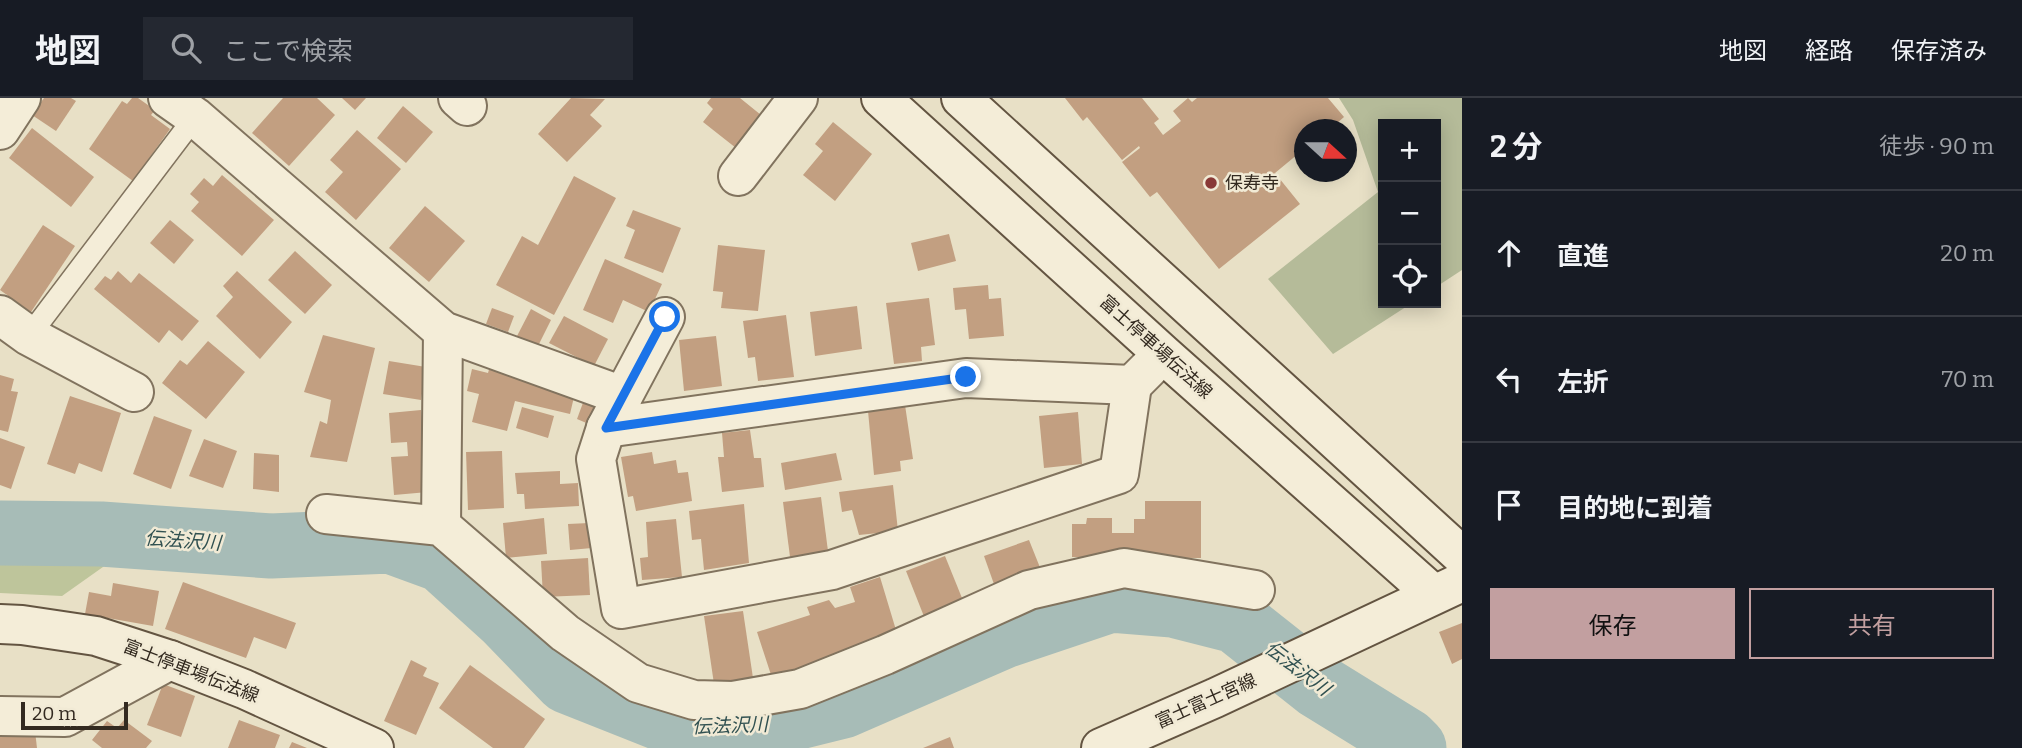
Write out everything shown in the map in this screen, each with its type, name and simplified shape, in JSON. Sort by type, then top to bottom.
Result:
[{"type":"street","points":[[0,130],[21,98]]},
{"type":"street","points":[[738,176],[798,98]]},
{"type":"street","name":"富士停車場伝法線","points":[[881,98],[1163,354],[1448,588]]},
{"type":"street","points":[[961,98],[1462,556]]},
{"type":"street","points":[[191,104],[443,331],[614,412],[966,377],[1132,384]]},
{"type":"street","points":[[665,317],[614,412],[596,459],[621,609],[832,570],[1119,474],[1132,384],[1163,354]]},
{"type":"street","points":[[441,526],[443,331]]},
{"type":"street","points":[[10,334],[134,391]]},
{"type":"street","points":[[326,514],[441,526],[575,640],[638,683],[694,700],[733,701],[800,689],[885,655],[1029,590],[1124,568],[1255,590]]},
{"type":"street","name":"富士富士宮線","points":[[1101,748],[1215,698],[1448,588]]},
{"type":"street","name":"富士停車場伝法線","points":[[0,624],[96,636],[170,660],[244,689],[374,748]]},
{"type":"street","points":[[0,716],[59,733],[170,660]]},
{"type":"lane","points":[[10,334],[191,104]]},
{"type":"green space","points":[[1339,98],[1462,98],[1462,270],[1441,284],[1441,119],[1378,119],[1378,192],[1357,132],[1357,119],[1352,119]]},
{"type":"green space","points":[[1378,192],[1378,308],[1404,308],[1333,354],[1268,279]]},
{"type":"green space","points":[[0,508],[38,511],[138,508],[139,560],[110,562],[62,596],[0,593]]},
{"type":"building","points":[[44,98],[71,98],[76,101],[56,131],[32,115]]},
{"type":"building","points":[[132,98],[138,98],[155,110],[151,115],[170,129],[133,181],[89,149],[122,101],[127,104]]},
{"type":"building","points":[[283,98],[317,98],[335,115],[289,166],[252,133]]},
{"type":"building","points":[[342,98],[366,98],[355,110]]},
{"type":"building","points":[[571,98],[605,99],[590,115],[602,126],[567,162],[538,134]]},
{"type":"building","points":[[711,98],[740,98],[761,115],[736,148],[703,122],[713,109],[707,103]]},
{"type":"building","name":"保寿寺","points":[[1065,98],[1142,98],[1159,119],[1154,123],[1163,135],[1181,121],[1173,111],[1188,98],[1192,102],[1197,98],[1328,98],[1344,117],[1294,119],[1294,157],[1275,173],[1300,204],[1219,269],[1157,192],[1150,197],[1122,162],[1140,148],[1139,146],[1122,160],[1087,117],[1083,121]]},
{"type":"building","points":[[403,106],[433,132],[406,163],[377,138]]},
{"type":"building","points":[[833,122],[872,154],[835,201],[803,175],[823,151],[815,144]]},
{"type":"building","points":[[32,128],[94,177],[71,207],[9,158]]},
{"type":"building","points":[[357,130],[401,169],[356,220],[325,192],[343,172],[330,160]]},
{"type":"building","points":[[222,175],[274,220],[242,256],[191,211],[199,202],[190,194],[204,178],[213,186]]},
{"type":"building","points":[[574,176],[616,198],[554,315],[496,285],[522,236],[538,245]]},
{"type":"building","points":[[425,206],[465,241],[429,282],[389,248]]},
{"type":"building","points":[[633,210],[681,228],[663,273],[624,258],[635,230],[626,226]]},
{"type":"building","points":[[170,220],[194,240],[174,264],[150,243]]},
{"type":"building","points":[[43,225],[75,246],[31,312],[0,290]]},
{"type":"building","points":[[949,234],[956,261],[918,271],[911,243]]},
{"type":"building","points":[[718,245],[765,250],[758,311],[721,308],[723,292],[713,291]]},
{"type":"building","points":[[295,251],[332,285],[305,314],[268,280]]},
{"type":"building","points":[[605,259],[662,284],[649,312],[623,300],[613,323],[583,310]]},
{"type":"building","points":[[118,271],[131,283],[139,273],[199,321],[182,341],[169,330],[159,343],[94,289],[105,276],[111,280]]},
{"type":"building","points":[[237,271],[292,322],[260,359],[216,316],[233,297],[223,286]]},
{"type":"building","points":[[988,285],[989,299],[1001,298],[1004,336],[969,339],[966,309],[955,310],[953,288]]},
{"type":"building","points":[[929,298],[935,345],[921,347],[922,361],[894,364],[886,303]]},
{"type":"building","points":[[857,306],[862,349],[815,356],[810,312]]},
{"type":"building","points":[[492,308],[514,316],[508,332],[486,324]]},
{"type":"building","points":[[531,309],[551,320],[537,348],[516,338]]},
{"type":"building","points":[[786,315],[794,377],[758,381],[755,357],[748,358],[743,321]]},
{"type":"building","points":[[564,316],[608,339],[594,366],[549,343]]},
{"type":"building","points":[[323,335],[375,348],[347,462],[310,457],[320,421],[327,424],[331,400],[304,392]]},
{"type":"building","points":[[716,336],[722,386],[684,391],[679,340]]},
{"type":"building","points":[[208,341],[245,372],[206,419],[162,383],[180,360],[187,365]]},
{"type":"building","points":[[389,361],[426,367],[421,400],[383,394]]},
{"type":"building","points":[[491,362],[577,384],[570,414],[515,401],[507,431],[472,422],[479,394],[467,391],[472,369],[488,373]]},
{"type":"building","points":[[0,375],[14,379],[11,391],[18,392],[8,432],[0,430]]},
{"type":"building","points":[[70,396],[121,413],[102,472],[79,463],[75,474],[47,464]]},
{"type":"building","points":[[584,400],[598,406],[591,425],[577,419]]},
{"type":"building","points":[[905,405],[913,459],[900,461],[901,471],[874,475],[868,411]]},
{"type":"building","points":[[522,407],[554,416],[548,438],[516,428]]},
{"type":"building","points":[[421,410],[428,492],[394,495],[391,457],[408,456],[407,442],[391,443],[389,413]]},
{"type":"building","points":[[1078,412],[1082,464],[1044,468],[1039,416]]},
{"type":"building","points":[[154,416],[192,430],[171,489],[133,474]]},
{"type":"building","points":[[750,430],[754,458],[761,458],[764,487],[722,492],[718,457],[724,457],[722,433]]},
{"type":"building","points":[[0,438],[25,447],[11,489],[0,485]]},
{"type":"building","points":[[204,439],[237,451],[223,488],[189,476]]},
{"type":"building","points":[[502,451],[504,508],[468,510],[466,452]]},
{"type":"building","points":[[652,452],[654,464],[676,460],[678,473],[688,472],[692,501],[636,511],[633,496],[628,497],[621,457]]},
{"type":"building","points":[[254,453],[279,455],[279,492],[253,489]]},
{"type":"building","points":[[836,453],[842,480],[785,490],[781,463]]},
{"type":"building","points":[[560,471],[560,484],[578,483],[579,506],[525,509],[524,494],[517,494],[515,473]]},
{"type":"building","points":[[893,485],[898,531],[859,535],[852,510],[842,512],[839,492]]},
{"type":"building","points":[[821,497],[828,551],[790,557],[783,502]]},
{"type":"building","points":[[1145,501],[1201,501],[1201,558],[1072,557],[1072,524],[1086,524],[1087,518],[1112,518],[1112,533],[1134,533],[1134,519],[1145,519]]},
{"type":"building","points":[[744,504],[749,563],[704,570],[701,539],[692,540],[689,511]]},
{"type":"building","points":[[544,518],[547,554],[506,558],[503,523]]},
{"type":"building","points":[[676,519],[682,577],[642,580],[640,558],[648,557],[646,522]]},
{"type":"building","points":[[589,523],[592,548],[570,550],[568,524]]},
{"type":"building","points":[[1029,540],[1041,570],[995,587],[984,556]]},
{"type":"building","points":[[945,556],[964,603],[925,619],[906,571]]},
{"type":"building","points":[[588,558],[590,595],[543,597],[541,561]]},
{"type":"building","points":[[880,577],[899,640],[773,681],[757,632],[810,615],[807,607],[829,600],[835,608],[855,602],[850,587]]},
{"type":"building","points":[[183,582],[296,623],[286,649],[254,637],[246,658],[165,629]]},
{"type":"building","points":[[113,583],[159,591],[153,626],[85,614],[89,592],[111,596]]},
{"type":"building","points":[[743,611],[753,678],[714,684],[704,616]]},
{"type":"building","points":[[1462,623],[1462,659],[1452,664],[1439,632]]},
{"type":"building","points":[[411,660],[427,668],[423,676],[439,683],[416,735],[384,721]]},
{"type":"building","points":[[470,665],[545,719],[524,748],[493,748],[439,708]]},
{"type":"building","points":[[163,684],[195,696],[181,737],[147,725]]},
{"type":"building","points":[[124,720],[152,741],[146,748],[102,748],[92,740],[107,721],[117,728]]},
{"type":"building","points":[[239,720],[280,735],[275,748],[228,748]]},
{"type":"building","points":[[35,731],[37,748],[0,748],[0,733]]},
{"type":"building","points":[[950,737],[954,748],[923,748]]},
{"type":"building","points":[[292,742],[307,748],[289,748]]},
{"type":"waterway","name":"伝法沢川","points":[[0,533],[101,534],[271,546],[390,541],[442,560],[506,618],[567,681],[688,729],[774,723],[843,706],[1004,636],[1111,600],[1173,605],[1236,621],[1318,686],[1414,748]]},
{"type":"place","name":"保寿寺","points":[[1211,183]]},
{"type":"route","points":[[665,317],[606,428],[966,377]]}]
